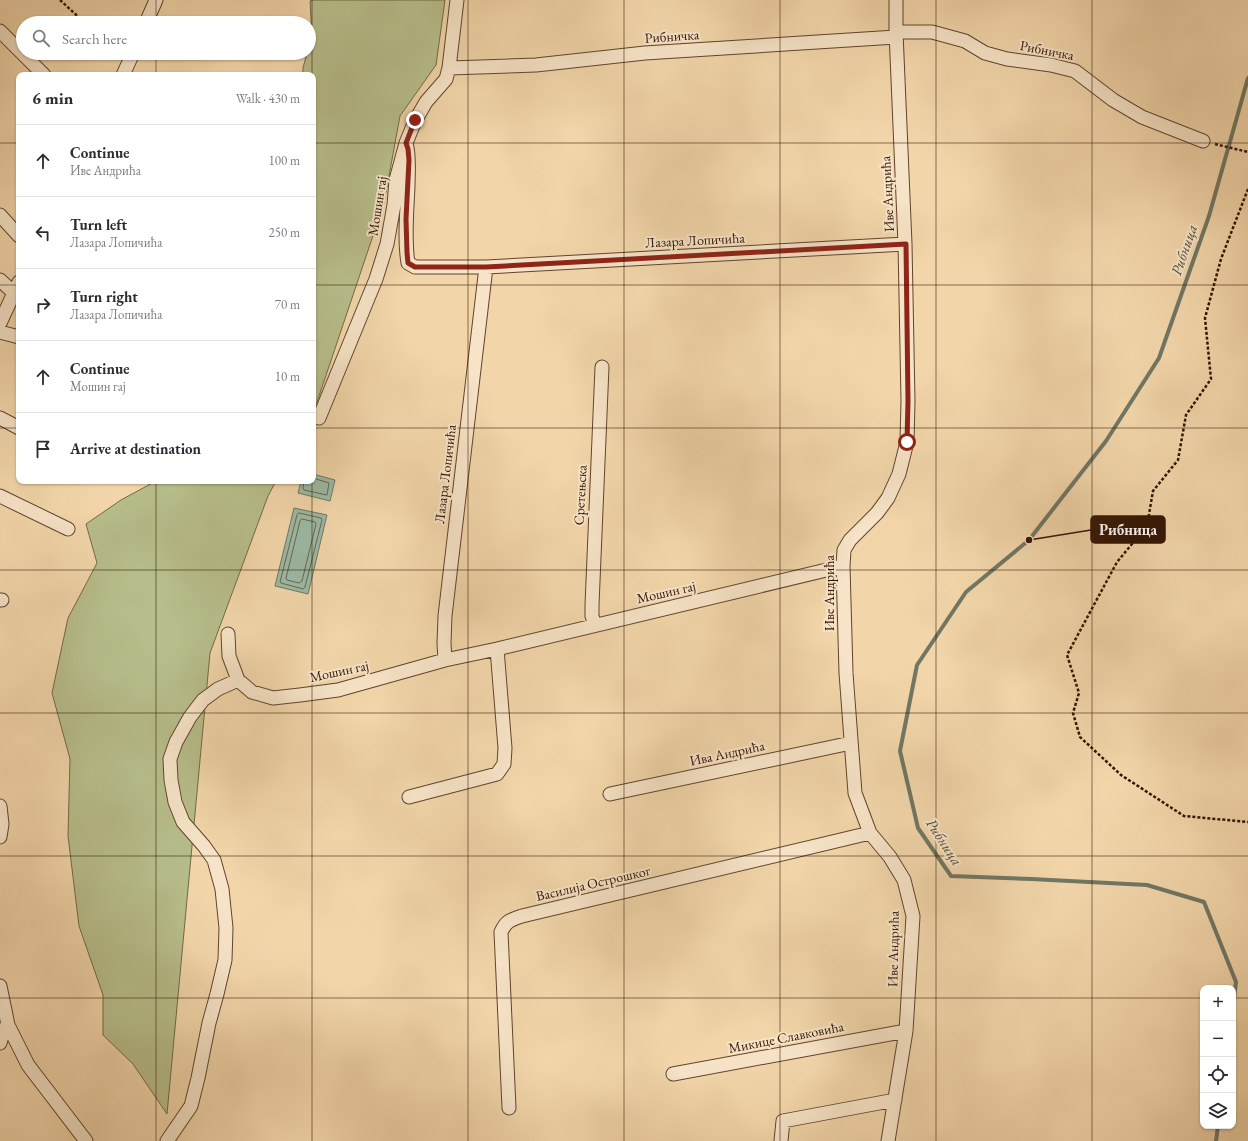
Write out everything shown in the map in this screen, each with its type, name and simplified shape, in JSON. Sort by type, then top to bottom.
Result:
[{"type":"street","points":[[149,16],[156,0]]},
{"type":"street","name":"Мошин гај","points":[[319,418],[376,279],[388,244],[396,180],[406,143],[415,120],[426,102],[446,79],[449,68],[457,0]]},
{"type":"street","name":"Иве Андрића","points":[[888,1141],[906,1031],[913,916],[904,880],[890,857],[870,832],[855,793],[846,673],[843,566],[844,550],[850,540],[877,513],[888,498],[899,474],[907,442],[908,401],[906,244],[896,35],[896,0]]},
{"type":"street","points":[[0,31],[16,47]]},
{"type":"street","name":"Рибничка","points":[[449,68],[536,65],[645,53],[932,32],[965,41],[985,52],[1008,59],[1050,65],[1075,71],[1113,100],[1142,117],[1203,141]]},
{"type":"street","points":[[29,60],[41,72]]},
{"type":"street","points":[[124,72],[130,60]]},
{"type":"street","name":"Лазара Лопичића","points":[[406,143],[409,160],[406,219],[407,253],[408,263],[415,267],[486,267],[906,244]]},
{"type":"street","points":[[0,215],[16,233]]},
{"type":"street","name":"Лазара Лопичића","points":[[445,660],[444,616],[486,267]]},
{"type":"street","points":[[0,280],[16,288],[0,323]]},
{"type":"street","points":[[0,332],[16,336]]},
{"type":"street","name":"Сретењска","points":[[595,625],[592,616],[592,598],[602,367]]},
{"type":"street","points":[[0,418],[16,426]]},
{"type":"street","points":[[0,496],[68,529]]},
{"type":"street","name":"Мошин гај","points":[[238,680],[252,692],[273,698],[300,696],[338,690],[445,660],[497,649],[843,566]]},
{"type":"street","points":[[167,1141],[191,1106],[209,1023],[225,960],[226,928],[222,889],[214,860],[183,822],[175,802],[171,780],[170,759],[176,742],[190,717],[203,700],[218,689],[238,680],[229,656],[228,634]]},
{"type":"street","points":[[409,797],[497,774],[504,764],[505,748],[497,649]]},
{"type":"street","name":"Ива Андрића","points":[[610,794],[851,743]]},
{"type":"street","points":[[0,806],[2,824],[0,837]]},
{"type":"street","name":"Василија Острошког","points":[[509,1108],[501,932],[504,925],[509,920],[870,832]]},
{"type":"street","points":[[0,986],[8,1025],[28,1065],[86,1141]]},
{"type":"street","points":[[0,1043],[4,1029],[8,1025]]},
{"type":"street","name":"Микице Славковића","points":[[673,1074],[906,1031]]},
{"type":"street","points":[[781,1141],[783,1121],[895,1100]]},
{"type":"path","points":[[60,0],[77,16]]},
{"type":"path","points":[[1203,141],[1248,152]]},
{"type":"path","points":[[1248,189],[1221,259],[1205,318],[1211,379],[1186,415],[1178,460],[1152,491],[1147,526],[1117,562],[1067,655],[1079,693],[1073,713],[1080,737],[1121,775],[1184,816],[1248,822]]},
{"type":"shaded area","points":[[445,0],[436,65],[400,116],[384,203],[316,404],[316,72],[303,72],[305,60],[316,60],[316,16],[311,16],[310,1]]},
{"type":"shaded area","points":[[150,484],[274,484],[268,496],[210,653],[167,1114],[133,1064],[103,1035],[103,995],[79,926],[68,836],[70,759],[52,693],[68,618],[97,563],[86,524],[121,500]]},
{"type":"water","points":[[316,475],[335,480],[330,501],[298,493],[300,484],[316,484]]},
{"type":"water","points":[[294,508],[327,515],[308,594],[275,586]]},
{"type":"waterway","name":"Рибница","points":[[1236,985],[1236,982],[1204,902],[1147,885],[951,876],[918,828],[900,751],[917,665],[966,592],[1029,540],[1106,441],[1159,358],[1209,216],[1248,78]]},
{"type":"waterway","name":"Рибница","points":[[1216,1141],[1218,1129]]},
{"type":"place","name":"Рибница","points":[[1029,540]]},
{"type":"route","points":[[415,120],[406,143],[409,160],[406,219],[408,263],[415,267],[486,267],[906,244],[908,401],[907,442]]}]
